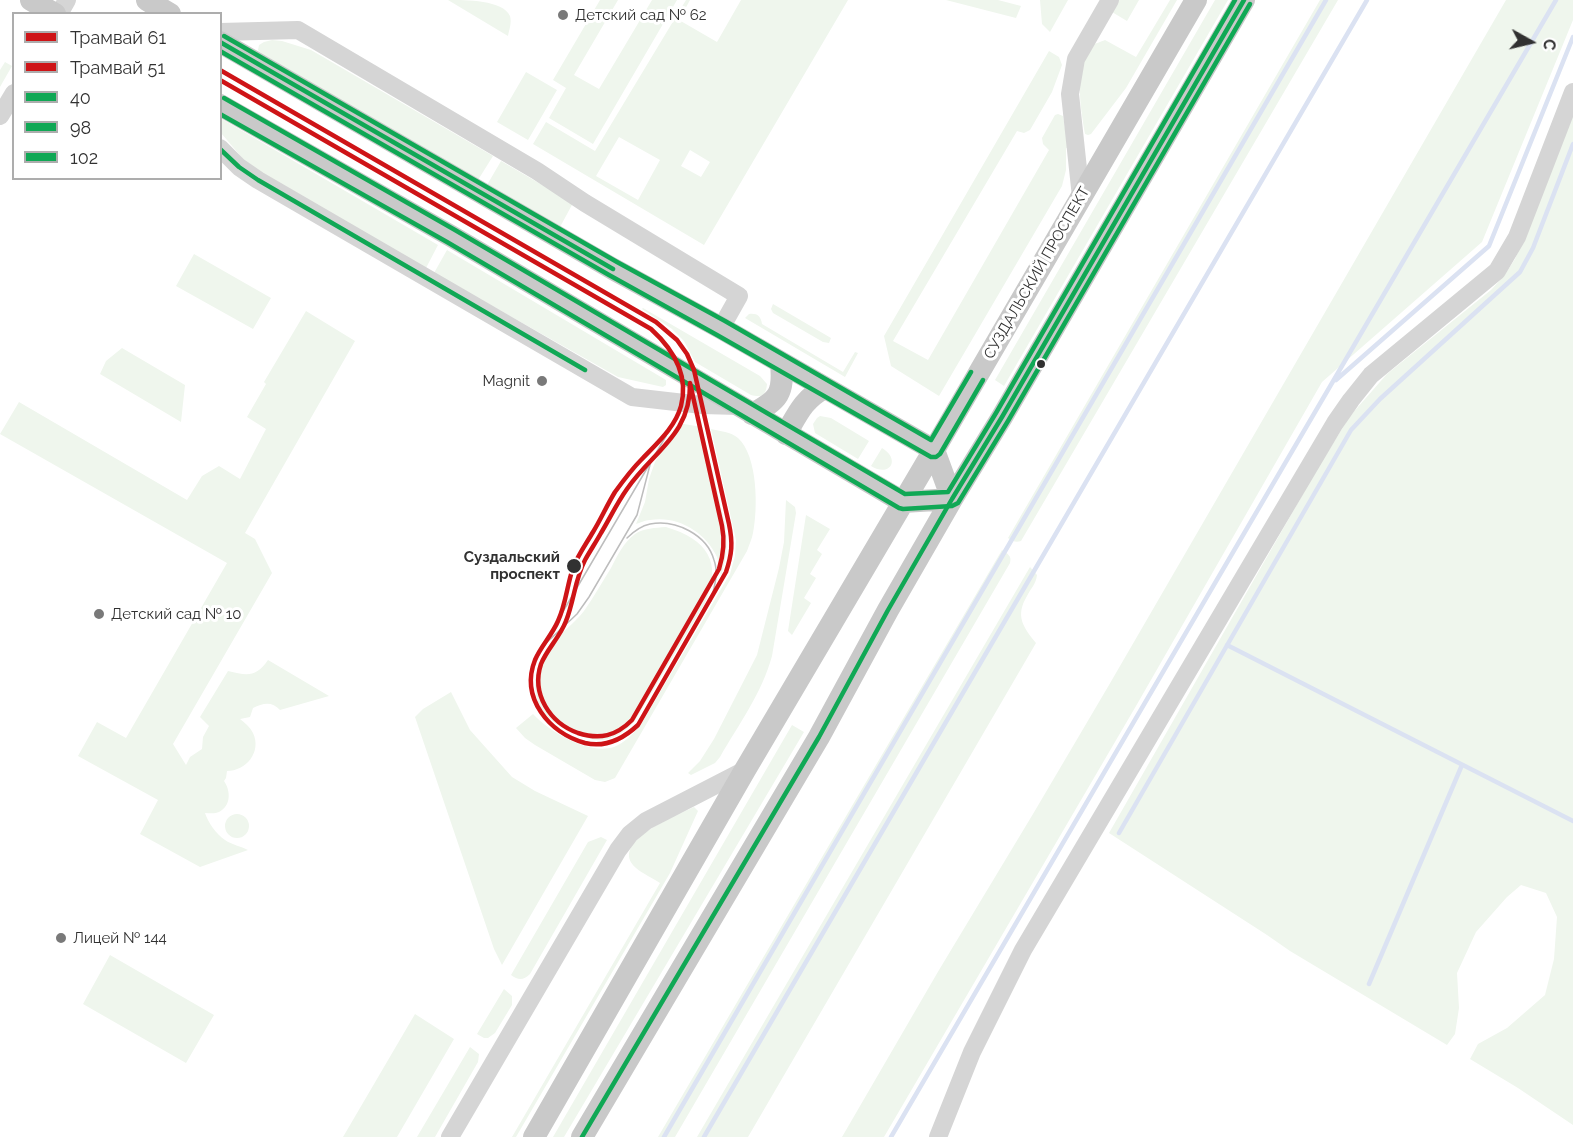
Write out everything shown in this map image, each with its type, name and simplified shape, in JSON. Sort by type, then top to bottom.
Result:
[{"type":"main road","points":[[31,0],[53,12]]},
{"type":"main road","points":[[147,0],[167,12]]},
{"type":"main road","name":"СУЗДАЛЬСКИЙ ПРОСПЕКТ","points":[[534,1137],[745,770],[1196,0]]},
{"type":"main road","points":[[582,1137],[819,736],[952,499],[1244,0]]},
{"type":"main road","points":[[222,43],[613,269],[934,450],[952,499]]},
{"type":"main road","points":[[222,106],[452,236],[903,502],[952,499]]},
{"type":"main road","points":[[746,410],[767,406],[777,397],[782,380],[781,364]]},
{"type":"main road","points":[[786,434],[807,400],[825,388]]},
{"type":"street","points":[[1081,197],[1070,94],[1076,59],[1110,0]]},
{"type":"street","points":[[222,32],[298,30],[537,171],[585,203],[739,296],[721,328]]},
{"type":"street","points":[[938,1137],[972,1052],[1023,950],[1335,423],[1371,375],[1497,271],[1517,237],[1573,92]]},
{"type":"street","points":[[0,116],[12,96]]},
{"type":"street","points":[[222,150],[239,167],[258,180],[632,397],[746,410]]},
{"type":"street","points":[[450,1137],[609,864],[630,834],[646,821],[745,770]]},
{"type":"shaded area","points":[[448,0],[483,2],[500,7],[510,16],[508,36]]},
{"type":"shaded area","points":[[600,0],[618,0],[574,75],[599,89],[652,0],[677,0],[593,144],[549,118],[566,88],[553,80]]},
{"type":"shaded area","points":[[686,0],[690,0],[679,20],[717,42],[741,0],[848,0],[704,245],[533,144],[546,122],[595,151]],"holes":[[[619,137],[660,160],[638,200],[596,176]],[[690,150],[710,162],[701,177],[681,166]]]},
{"type":"shaded area","points":[[946,0],[998,0],[1021,6],[1016,18]]},
{"type":"shaded area","points":[[1040,0],[1068,0],[1050,32],[1042,24]]},
{"type":"shaded area","points":[[1119,0],[1139,0],[1127,21],[1112,12]]},
{"type":"shaded area","points":[[1170,0],[1177,0],[1126,88],[1091,134],[1085,134],[1080,77],[1086,55],[1093,45],[1105,40],[1136,57]]},
{"type":"shaded area","points":[[1215,0],[1228,0],[1004,386],[995,380]]},
{"type":"shaded area","points":[[1320,0],[1338,0],[1021,541],[1011,540],[1008,538]]},
{"type":"shaded area","points":[[1506,0],[1573,0],[1573,20],[1482,242],[1322,382],[884,1137],[842,1137],[1109,685]]},
{"type":"shaded area","points":[[272,40],[311,50],[493,156],[478,180],[258,50],[259,45]]},
{"type":"shaded area","points":[[1049,51],[1059,57],[1062,65],[1052,92],[1030,130],[1024,133],[1017,131],[893,341],[928,360],[1049,150],[1043,144],[1042,138],[1055,115],[1063,116],[1068,148],[1066,148],[1066,170],[1062,186],[939,396],[891,366],[884,336]]},
{"type":"shaded area","points":[[5,62],[12,66],[0,87],[0,70]]},
{"type":"shaded area","points":[[526,72],[557,90],[528,140],[497,122]]},
{"type":"shaded area","points":[[1573,115],[1573,1125],[1470,1059],[1478,1044],[1507,1028],[1545,995],[1554,959],[1557,917],[1546,893],[1521,885],[1507,897],[1476,932],[1457,973],[1459,1008],[1455,1034],[1447,1045],[1290,951],[1109,833],[1319,466],[1350,416],[1387,374],[1491,290],[1515,259]]},
{"type":"shaded area","points":[[222,119],[438,245],[426,268],[244,160],[222,134]]},
{"type":"shaded area","points":[[501,161],[573,203],[560,227],[487,185]]},
{"type":"shaded area","points":[[447,250],[666,380],[666,385],[663,387],[618,377],[434,273]]},
{"type":"shaded area","points":[[194,254],[271,298],[253,329],[176,286]]},
{"type":"shaded area","points":[[773,304],[831,338],[829,343],[823,342],[773,313],[771,309]]},
{"type":"shaded area","points":[[643,308],[760,376],[767,384],[766,391],[761,396],[751,395],[695,362],[684,341],[672,329]]},
{"type":"shaded area","points":[[306,311],[355,341],[245,533],[255,539],[272,573],[173,744],[186,765],[190,757],[202,749],[203,737],[209,726],[200,717],[228,671],[251,674],[260,670],[268,660],[329,696],[280,710],[271,704],[260,705],[253,708],[250,717],[240,719],[253,733],[254,753],[240,768],[227,771],[224,781],[229,798],[226,806],[217,813],[205,813],[213,828],[222,837],[248,850],[200,867],[140,834],[158,800],[78,756],[97,722],[126,738],[227,563],[0,434],[19,402],[187,500],[202,476],[219,466],[240,479],[266,429],[247,417],[266,384],[264,382]]},
{"type":"shaded area","points":[[749,314],[758,316],[762,324],[843,372],[855,352],[858,353],[845,377],[745,318]]},
{"type":"shaded area","points":[[122,348],[185,385],[181,422],[100,374],[106,361]]},
{"type":"shaded area","points":[[820,416],[831,418],[869,441],[858,459],[815,433],[813,424]]},
{"type":"shaded area","points":[[678,423],[702,427],[725,524],[726,550],[721,576],[717,557],[712,548],[690,527],[660,519],[646,520],[636,524],[645,502],[655,462]]},
{"type":"shaded area","points":[[711,429],[729,433],[738,438],[745,446],[749,457],[756,497],[755,523],[751,540],[747,551],[615,778],[605,782],[595,780],[535,745],[516,728],[533,714],[549,728],[570,740],[581,745],[604,749],[621,743],[640,726],[730,574],[735,556],[736,540]]},
{"type":"shaded area","points":[[882,448],[888,452],[892,462],[891,466],[883,470],[871,466]]},
{"type":"shaded area","points":[[786,500],[795,507],[796,513],[768,670],[720,757],[715,763],[691,775],[688,773],[700,761],[714,739],[757,655],[784,542]]},
{"type":"shaded area","points":[[806,515],[830,529],[817,550],[822,554],[810,574],[816,578],[804,598],[811,603],[792,635],[788,631]]},
{"type":"shaded area","points":[[666,527],[692,538],[708,554],[712,576],[705,603],[634,722],[628,728],[616,736],[603,740],[589,739],[567,730],[546,715],[537,699],[537,671],[544,654],[584,611],[627,541],[642,531]]},
{"type":"shaded area","points":[[1002,550],[1010,557],[1010,563],[675,1137],[658,1137]]},
{"type":"shaded area","points":[[1030,567],[1037,575],[1023,603],[1021,615],[1027,632],[1036,643],[748,1137],[697,1137]]},
{"type":"shaded area","points":[[451,692],[470,730],[512,777],[535,791],[588,816],[502,965],[494,949],[415,717],[423,709]]},
{"type":"shaded area","points":[[792,725],[804,732],[564,1137],[553,1137]]},
{"type":"shaded area","points":[[694,807],[698,811],[670,873],[516,1137],[512,1137],[660,883],[636,868],[630,858],[631,849],[637,839],[648,831]]},
{"type":"shaded area","points":[[237,814],[242,815],[248,821],[248,831],[242,837],[237,838],[232,837],[226,831],[225,826],[226,821],[232,815]]},
{"type":"shaded area","points":[[601,837],[607,840],[530,974],[523,979],[514,977],[511,975],[588,842]]},
{"type":"shaded area","points":[[110,955],[214,1015],[186,1063],[83,1004]]},
{"type":"shaded area","points":[[504,989],[512,996],[512,1005],[495,1033],[484,1038],[477,1034]]},
{"type":"shaded area","points":[[415,1014],[454,1039],[397,1137],[343,1137]]},
{"type":"shaded area","points":[[470,1047],[479,1054],[478,1062],[435,1137],[417,1137]]},
{"type":"waterway","points":[[664,1137],[1326,0]]},
{"type":"waterway","points":[[704,1137],[1367,0]]},
{"type":"waterway","points":[[891,1137],[1556,0]]},
{"type":"waterway","points":[[1336,380],[1489,246],[1573,37]]},
{"type":"waterway","points":[[1119,833],[1351,430],[1380,399],[1520,272],[1533,248],[1573,144]]},
{"type":"waterway","points":[[1227,645],[1573,821]]},
{"type":"waterway","points":[[1369,984],[1462,765]]},
{"type":"tram line","name":"61","points":[[222,71],[656,322],[677,340],[687,354],[694,370],[729,524],[731,554],[726,572],[638,725],[626,734],[614,741],[593,744],[572,738],[560,731],[541,712],[531,688],[531,674],[537,655],[561,615],[575,563],[615,492],[664,435],[678,414],[683,395],[683,384],[681,373],[672,354],[651,329],[222,81]]},
{"type":"tram line","name":"51","points":[[690,383],[723,531],[724,547],[719,569],[632,720],[620,730],[607,735],[593,736],[578,733],[559,722],[545,706],[539,686],[541,664],[566,621],[585,560],[627,489],[669,441],[684,416],[689,401],[690,383]]},
{"type":"tram line","points":[[558,620],[666,436]]},
{"type":"tram line","points":[[544,645],[577,614],[637,515],[651,461]]},
{"type":"tram line","points":[[627,538],[643,526],[660,523],[680,527],[698,536],[710,551],[715,565],[716,580],[711,601]]},
{"type":"transit line","name":"102","points":[[224,98],[455,230],[905,494],[948,492],[1235,0]]},
{"type":"transit line","name":"40","points":[[582,1137],[819,737],[952,499],[1244,0]]},
{"type":"transit line","name":"98","points":[[222,115],[447,242],[899,508],[952,506],[958,503],[1008,421],[1250,4]]},
{"type":"transit line","name":"102","points":[[224,36],[931,440],[971,372]]},
{"type":"transit line","name":"40","points":[[222,43],[613,269]]},
{"type":"transit line","name":"98","points":[[222,52],[931,457],[940,454],[983,380]]},
{"type":"transit line","name":"40","points":[[222,151],[239,167],[258,180],[585,370]]},
{"type":"place","name":"Детский сад № 62","points":[[563,15]]},
{"type":"place","name":"Magnit","points":[[542,381]]},
{"type":"place","name":"Суздальский проспект","points":[[574,566]]},
{"type":"place","name":"Детский сад № 10","points":[[99,614]]},
{"type":"place","name":"Лицей № 144","points":[[61,938]]}]
